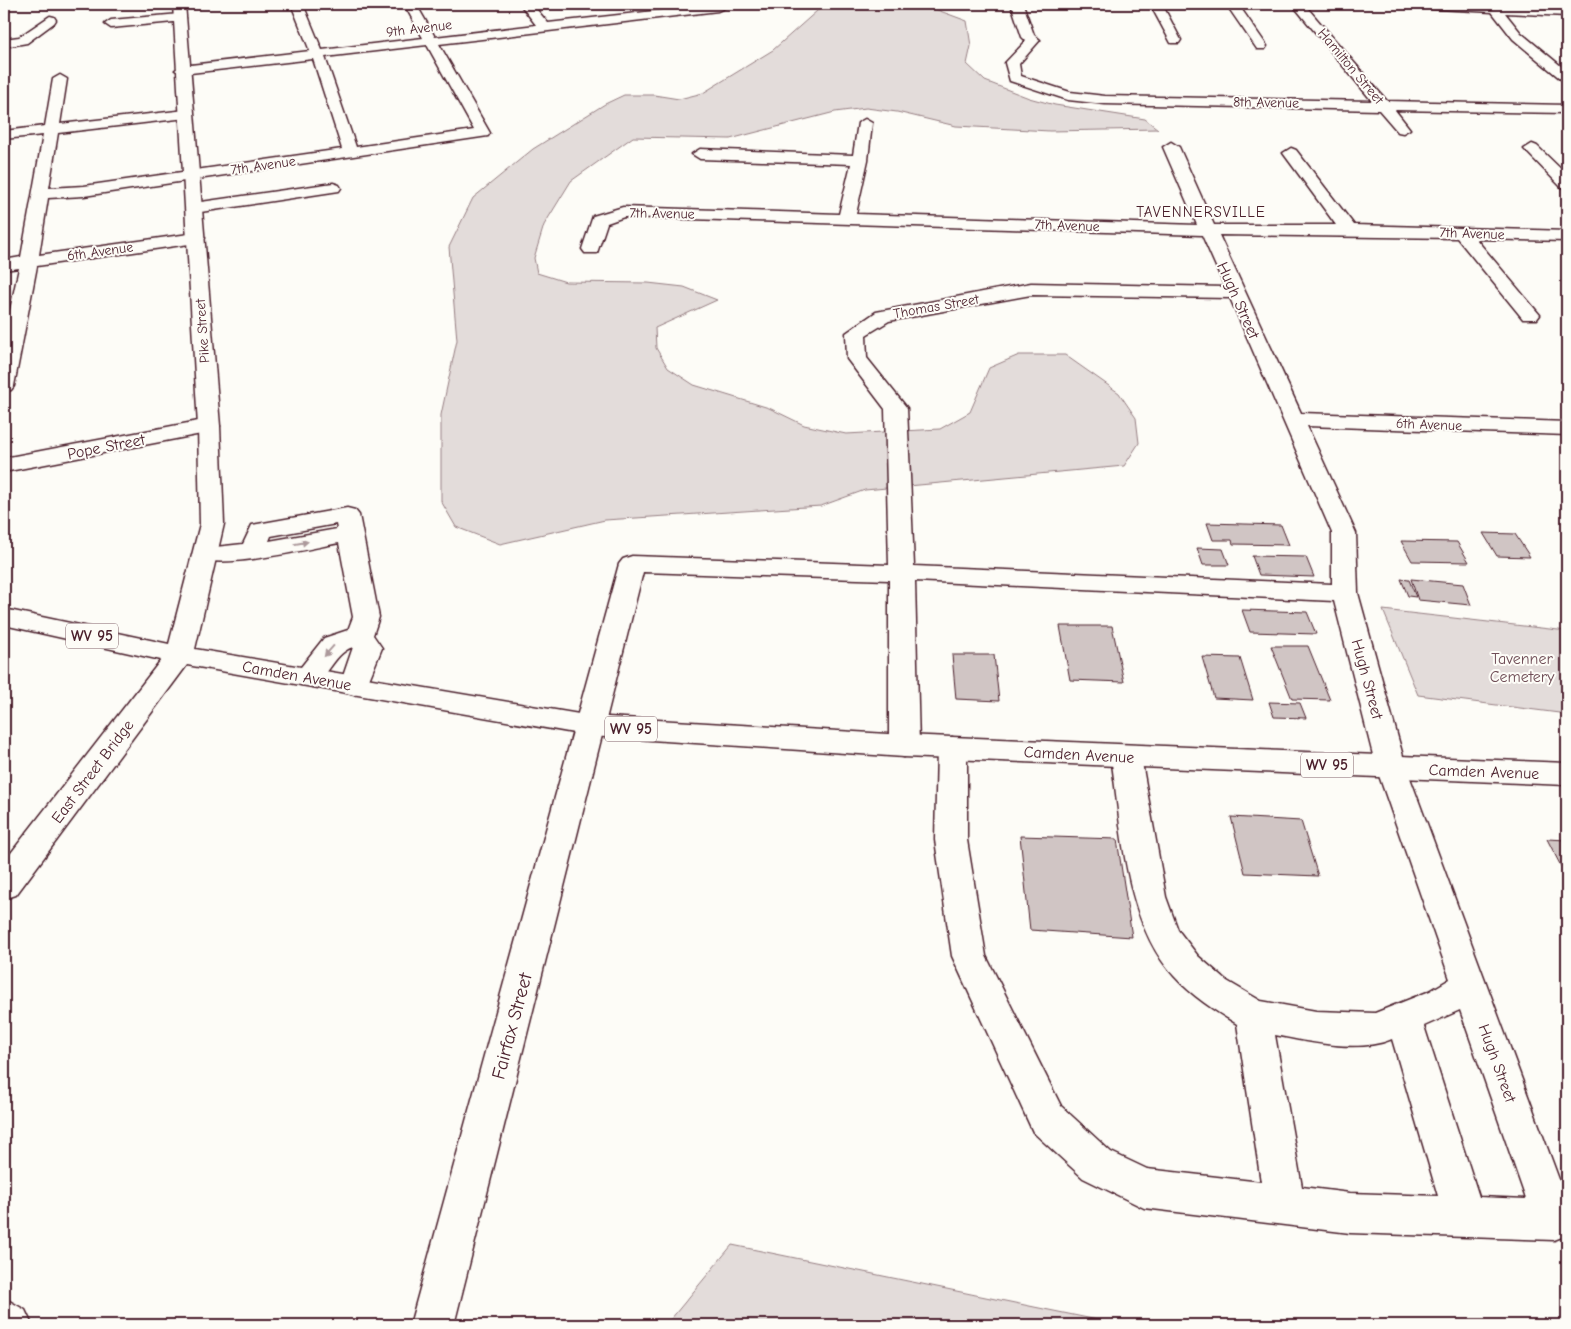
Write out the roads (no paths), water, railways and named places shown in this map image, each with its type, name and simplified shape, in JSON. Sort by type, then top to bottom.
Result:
[{"type":"main road","points":[[298,4],[318,55],[350,153]]},
{"type":"main road","points":[[410,4],[433,42]]},
{"type":"main road","points":[[526,4],[545,28]]},
{"type":"main road","name":"8th Avenue","points":[[1017,4],[1028,36],[1034,40],[1012,64],[1015,78],[1068,96],[1105,100],[1567,108]]},
{"type":"main road","points":[[1156,4],[1175,40]]},
{"type":"main road","points":[[1232,4],[1261,46]]},
{"type":"main road","name":"Hamilton Street","points":[[1298,4],[1403,129]]},
{"type":"main road","points":[[1402,4],[1494,6],[1567,12]]},
{"type":"main road","name":"9th Avenue","points":[[182,70],[433,42],[723,5]]},
{"type":"main road","points":[[1494,6],[1517,36],[1567,77]]},
{"type":"main road","points":[[111,24],[180,11]]},
{"type":"main road","name":"Pike Street","points":[[180,11],[182,70],[194,208],[208,426],[212,524],[180,655]]},
{"type":"main road","points":[[4,42],[22,40],[50,20]]},
{"type":"main road","name":"7th Avenue","points":[[40,194],[84,191],[483,133],[433,42]]},
{"type":"main road","points":[[4,379],[29,262],[50,129],[60,79]]},
{"type":"main road","points":[[4,135],[186,114]]},
{"type":"main road","points":[[847,217],[860,160],[865,123]]},
{"type":"main road","name":"Hugh Street","points":[[1171,147],[1344,533],[1345,593],[1391,767],[1561,1225]]},
{"type":"main road","points":[[1532,149],[1567,184]]},
{"type":"main road","points":[[1291,153],[1349,230]]},
{"type":"main road","points":[[700,154],[860,160]]},
{"type":"main road","points":[[194,208],[333,188]]},
{"type":"main road","name":"7th Avenue","points":[[591,249],[599,220],[624,212],[847,217],[1208,230],[1349,230],[1567,236]]},
{"type":"main road","points":[[1462,233],[1530,315]]},
{"type":"main road","name":"6th Avenue","points":[[4,265],[196,238]]},
{"type":"main road","name":"Thomas Street","points":[[904,746],[902,573],[896,408],[858,358],[856,334],[883,316],[1031,289],[1236,293]]},
{"type":"main road","name":"6th Avenue","points":[[1292,419],[1567,428]]},
{"type":"main road","name":"Pope Street","points":[[4,465],[208,426]]},
{"type":"main road","points":[[206,554],[253,551],[350,534],[366,617],[359,636]]},
{"type":"main road","points":[[591,726],[632,564],[902,573],[1345,593]]},
{"type":"main road","name":"Camden Avenue","points":[[4,617],[180,655],[591,726],[904,746],[1126,757],[1567,774]]},
{"type":"main road","points":[[307,677],[334,644],[359,636]]},
{"type":"main road","points":[[354,685],[368,648],[359,636]]},
{"type":"main road","name":"East Street Bridge","points":[[4,886],[180,655]]},
{"type":"main road","name":"Fairfax Street","points":[[432,1325],[591,726]]},
{"type":"main road","points":[[952,748],[951,840],[969,956],[1026,1080],[1047,1119],[1097,1165],[1144,1188],[1350,1213],[1465,1217],[1561,1225]]},
{"type":"main road","points":[[1126,757],[1149,897],[1164,937],[1186,966],[1215,992],[1254,1015],[1316,1027],[1376,1028],[1443,1002],[1470,984]]},
{"type":"main road","points":[[1254,1015],[1284,1205]]},
{"type":"main road","points":[[1404,1018],[1465,1217]]},
{"type":"main road","points":[[4,1320],[10,1325]]},
{"type":"district","name":"TAVENNERSVILLE","points":[[1201,212]]},
{"type":"park label","name":"Tavenner Cemetery","points":[[1522,667]]}]
